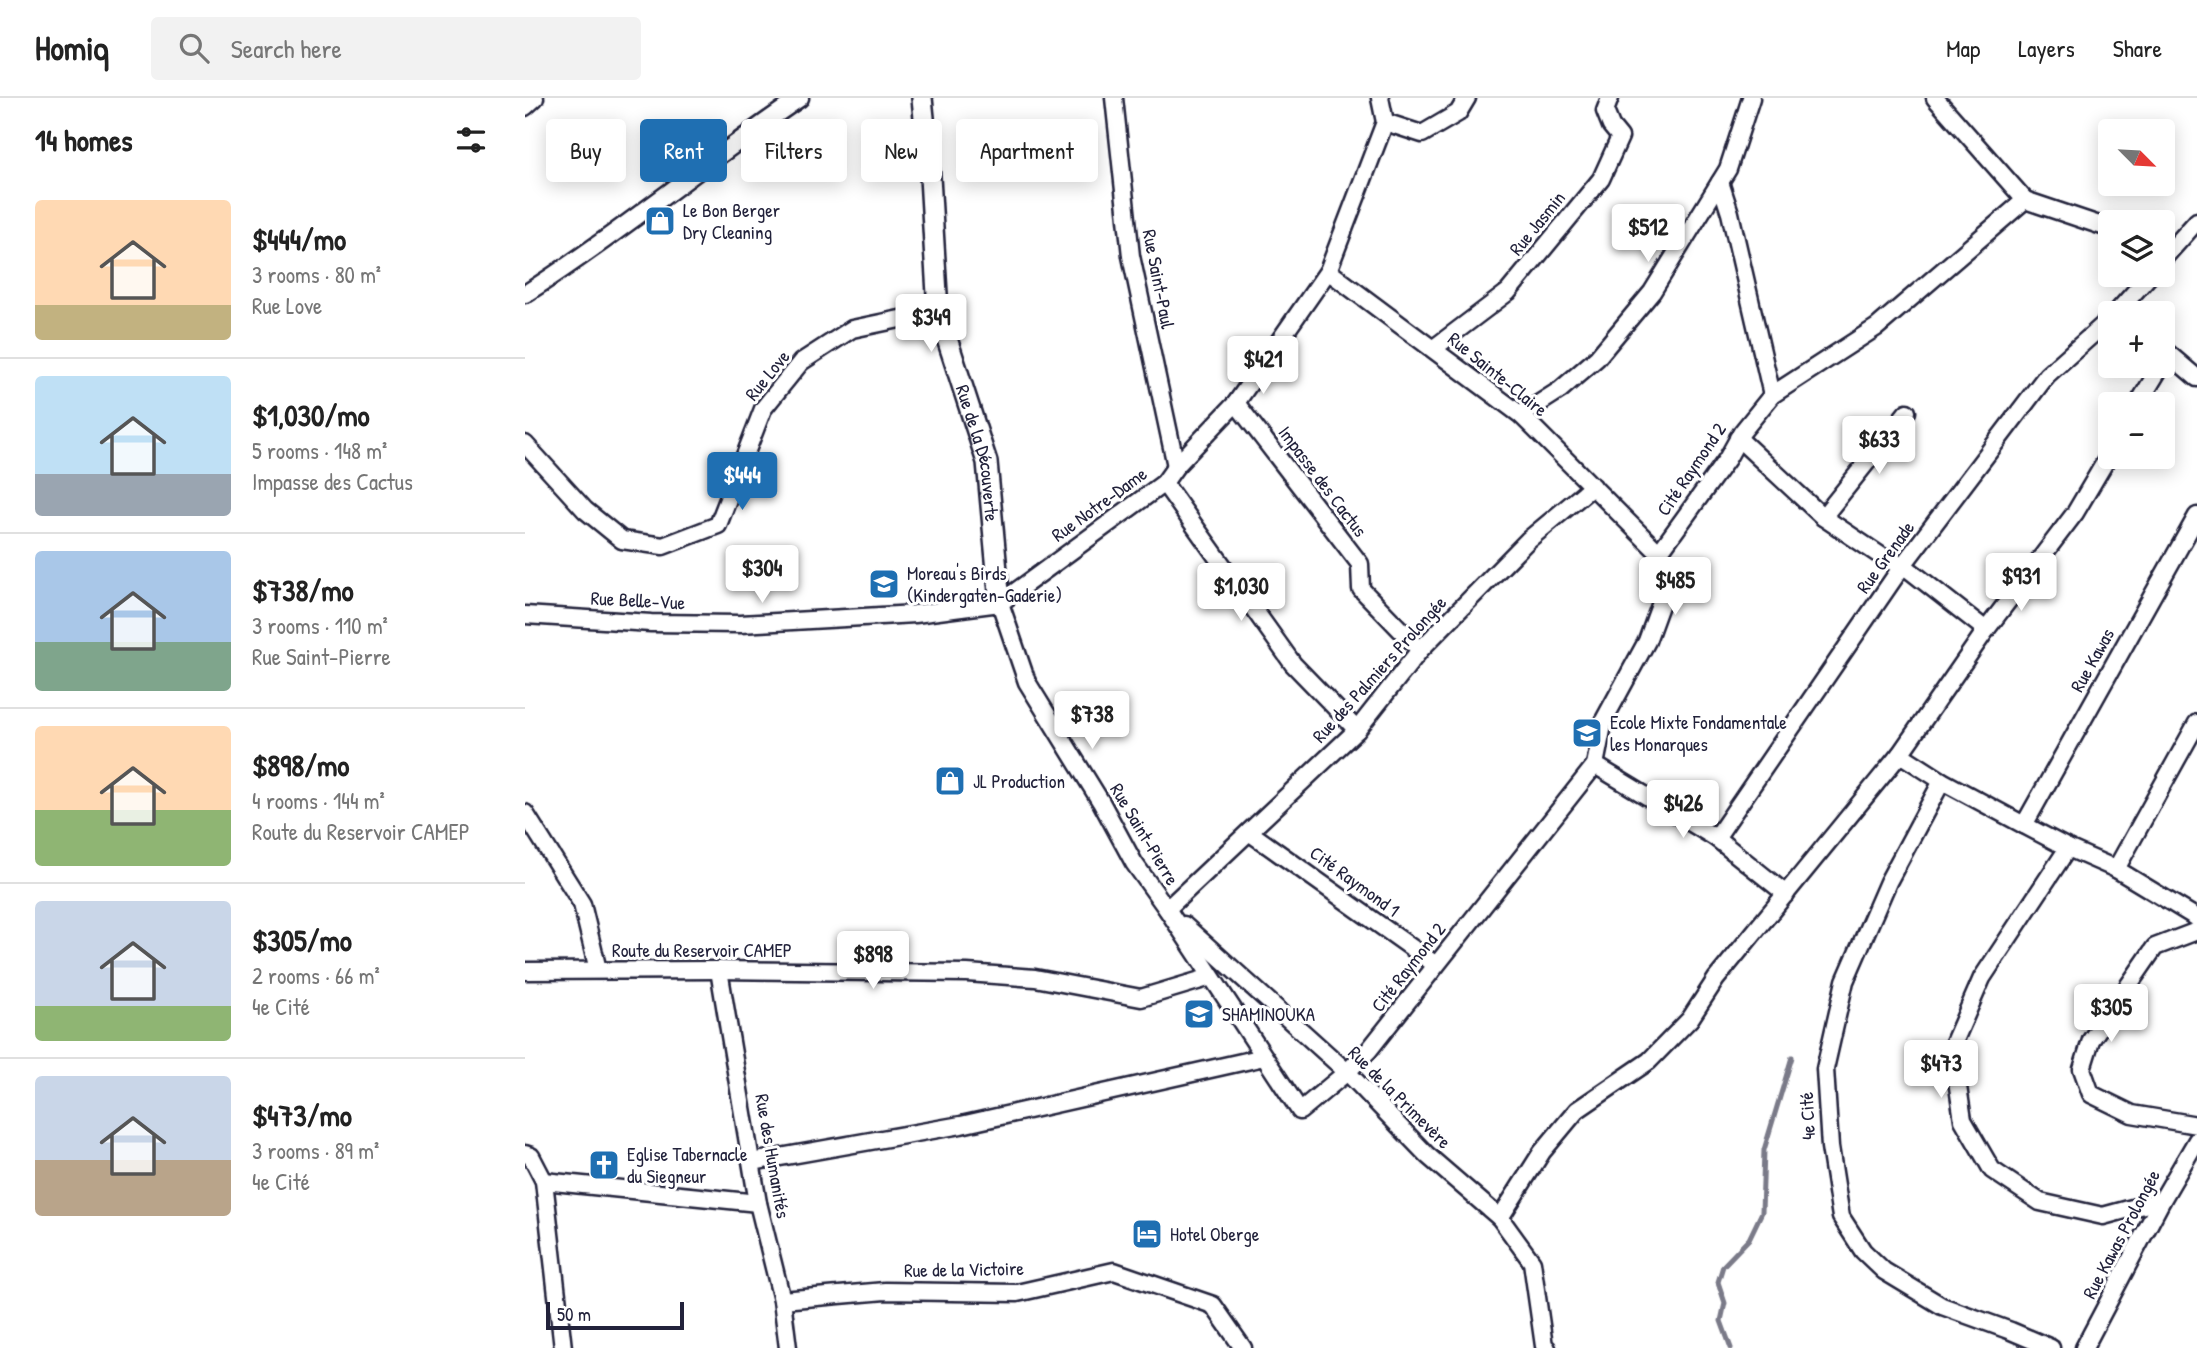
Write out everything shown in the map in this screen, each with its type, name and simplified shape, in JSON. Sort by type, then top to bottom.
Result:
[{"type":"street","points":[[525,107],[535,98]]},
{"type":"street","points":[[525,294],[559,272],[736,141],[800,98]]},
{"type":"street","name":"Rue de la Découverte","points":[[922,98],[939,311],[987,462],[1000,603]]},
{"type":"street","name":"Rue Saint-Paul","points":[[1114,98],[1131,256],[1176,466]]},
{"type":"street","points":[[1380,98],[1385,122],[1422,134],[1458,113],[1467,98]]},
{"type":"street","name":"Rue Jasmin","points":[[1434,348],[1508,292],[1601,179],[1621,137],[1611,126],[1605,111],[1610,98]]},
{"type":"street","points":[[1521,415],[1560,390],[1597,358],[1652,292],[1728,169],[1751,98]]},
{"type":"street","points":[[1935,98],[2025,200],[2098,225]]},
{"type":"street","name":"Rue Notre-Dame","points":[[1000,603],[1164,483],[1176,466],[1236,403],[1328,271],[1385,122]]},
{"type":"street","points":[[1720,183],[1730,214],[1772,394]]},
{"type":"street","name":"Cité Raymond 2","points":[[1300,1111],[1370,1050],[1595,765],[1604,720],[1647,641],[1663,597],[1659,553],[1727,459],[1738,438],[1772,394],[1877,327],[2025,200]]},
{"type":"street","points":[[2175,244],[2197,221]]},
{"type":"street","name":"Rue Sainte-Claire","points":[[1328,271],[1521,415],[1659,553]]},
{"type":"street","name":"Rue Love","points":[[525,444],[585,510],[622,540],[663,546],[717,525],[763,409],[801,362],[852,329],[939,311]]},
{"type":"street","name":"Rue Grenade","points":[[1716,838],[1903,565],[2047,375],[2098,330]]},
{"type":"street","points":[[2175,364],[2197,378]]},
{"type":"street","name":"Impasse des Cactus","points":[[1236,403],[1360,564],[1361,589],[1420,650]]},
{"type":"street","points":[[1823,517],[1907,412]]},
{"type":"street","points":[[1738,438],[1823,517],[1888,560],[1903,565],[1986,629]]},
{"type":"street","points":[[1500,1218],[1542,1152],[1577,1110],[1649,1061],[1690,1019],[1716,979],[1900,754],[1986,629],[2075,513],[2101,469]]},
{"type":"street","points":[[1164,483],[1293,664],[1357,730]]},
{"type":"street","name":"Rue des Palmiers Prolongée","points":[[1167,909],[1357,730],[1420,650],[1528,540],[1593,486]]},
{"type":"street","name":"Rue Kawas","points":[[2024,825],[2197,516]]},
{"type":"street","name":"Rue Belle-Vue","points":[[525,615],[740,624],[915,614],[1000,603]]},
{"type":"street","name":"Rue Saint-Pierre","points":[[1000,603],[1027,682],[1101,802],[1133,863],[1167,909],[1300,1111]]},
{"type":"street","points":[[2116,869],[2197,723]]},
{"type":"street","points":[[1900,754],[1942,781],[2024,825],[2116,869],[2197,918]]},
{"type":"street","points":[[1595,765],[1716,838],[1786,894]]},
{"type":"street","name":"4e Cité","points":[[1942,781],[1888,882],[1845,981],[1825,1069],[1830,1147],[1841,1217],[1863,1251],[1884,1271],[1941,1306],[2051,1348]]},
{"type":"street","points":[[525,813],[582,904],[598,970]]},
{"type":"street","name":"Cité Raymond 1","points":[[1249,832],[1436,965]]},
{"type":"street","points":[[2068,848],[1982,978],[1952,1047],[1963,1120],[1992,1170],[2040,1202],[2103,1216],[2162,1200]]},
{"type":"street","name":"Rue de la Primevère","points":[[1167,909],[1347,1072],[1427,1155],[1500,1218],[1532,1262],[1545,1347]]},
{"type":"street","points":[[2197,931],[2155,947],[2091,1040],[2082,1069],[2091,1094],[2132,1114],[2197,1125]]},
{"type":"street","name":"Rue des Humanités","points":[[719,970],[758,1203],[782,1300],[788,1348]]},
{"type":"street","name":"Route du Reservoir CAMEP","points":[[525,971],[967,973],[1021,977],[1141,998],[1211,978]]},
{"type":"street","points":[[752,1161],[961,1125],[1264,1057]]},
{"type":"street","name":"Rue Kawas Prolongée","points":[[2084,1348],[2162,1200],[2197,1140]]},
{"type":"street","points":[[525,1154],[531,1156],[544,1181],[563,1348]]},
{"type":"street","points":[[544,1181],[758,1203]]},
{"type":"street","name":"Rue de la Victoire","points":[[782,1300],[885,1291],[1017,1293],[1114,1271],[1213,1305],[1243,1348]]},
{"type":"waterway","points":[[1731,1348],[1721,1321],[1725,1303],[1718,1282],[1723,1266],[1749,1239],[1762,1212],[1764,1150],[1792,1057]]},
{"type":"place","name":"Le Bon Berger Dry Cleaning","points":[[660,221]]},
{"type":"place","name":"Moreau's Birds (Kindergaten-Gaderie)","points":[[884,584]]},
{"type":"place","name":"Ecole Mixte Fondamentale les Monarques","points":[[1587,733]]},
{"type":"place","name":"JL Production","points":[[950,781]]},
{"type":"place","name":"SHAMINOUKA","points":[[1199,1014]]},
{"type":"place","name":"Eglise Tabernacle du Siegneur","points":[[604,1165]]},
{"type":"place","name":"Hotel Oberge","points":[[1147,1234]]}]
